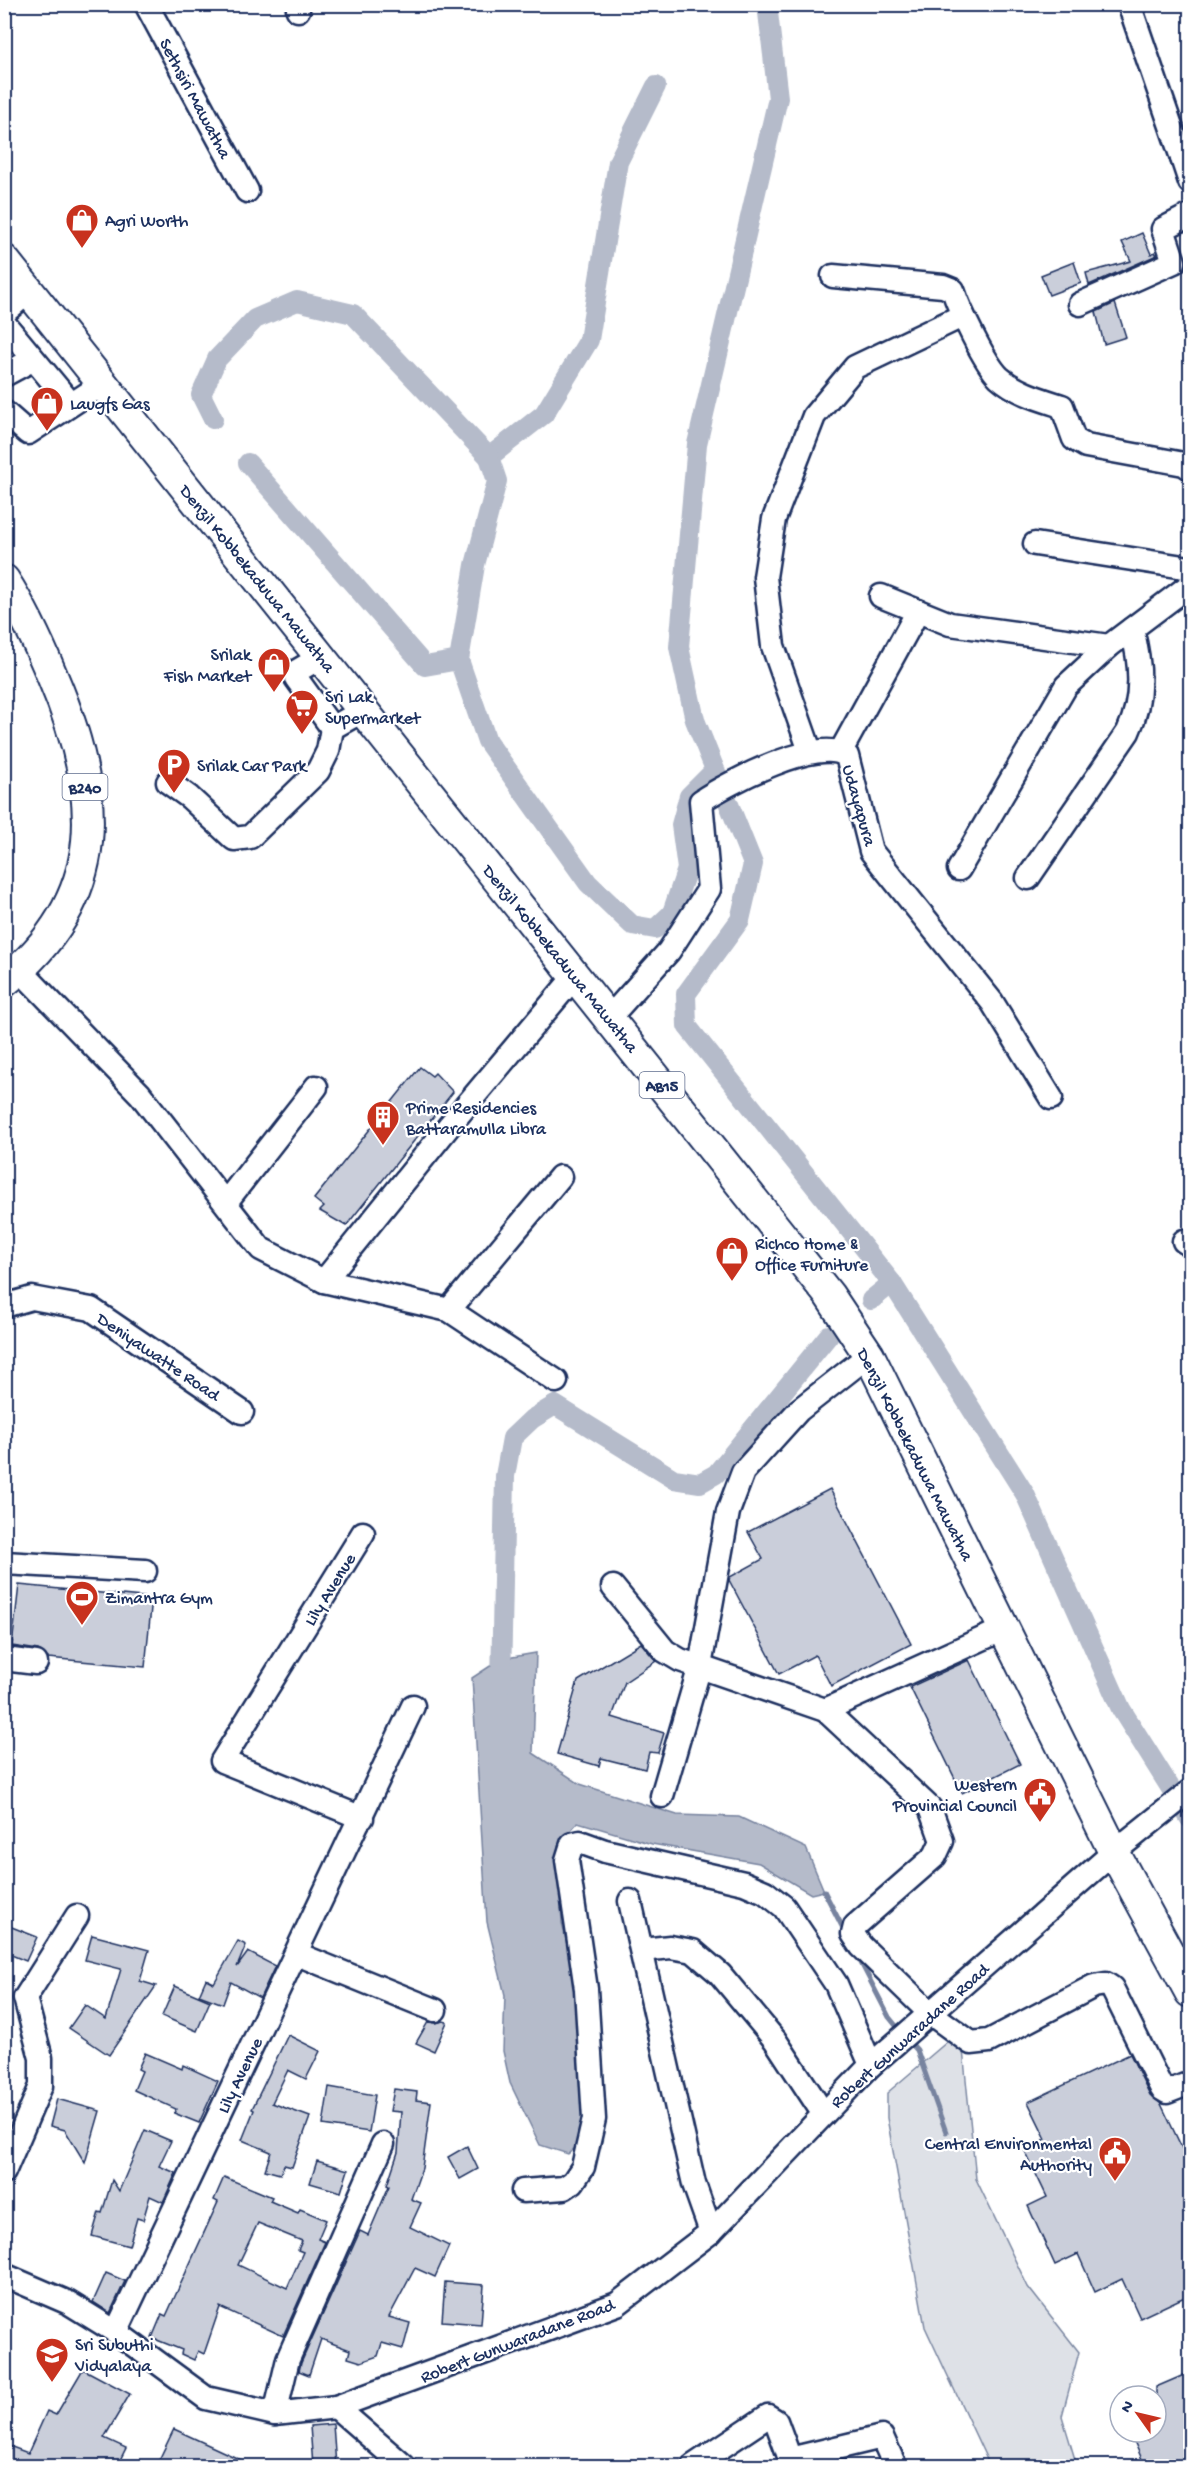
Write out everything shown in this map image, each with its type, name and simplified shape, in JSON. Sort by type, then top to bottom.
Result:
[{"type":"main road","name":"Denzil Kobbekaduwa Mawatha","points":[[4,260],[829,1295],[869,1355],[1114,1852],[1191,1992]]},
{"type":"main road","name":"B240","points":[[4,580],[28,624],[64,705],[77,747],[88,800],[85,857],[74,895],[57,928],[12,976]]},
{"type":"street","name":"Sethsiri Mawatha","points":[[146,4],[247,190]]},
{"type":"street","points":[[1129,4],[1186,157],[1191,182]]},
{"type":"street","points":[[1080,304],[1174,262],[1163,229],[1191,215]]},
{"type":"street","points":[[833,276],[943,286],[953,290],[962,316],[998,376],[1021,392],[1062,406],[1074,439],[1086,446],[1188,460]]},
{"type":"street","points":[[4,313],[30,290]]},
{"type":"street","points":[[810,751],[773,646],[765,577],[774,519],[814,416],[855,367],[962,316]]},
{"type":"street","points":[[4,323],[32,360],[71,404]]},
{"type":"street","points":[[4,375],[32,360]]},
{"type":"street","points":[[4,412],[28,433],[104,383]]},
{"type":"street","points":[[1035,544],[1191,568]]},
{"type":"street","points":[[959,869],[1066,686],[1108,646],[1191,585]]},
{"type":"street","points":[[881,596],[950,624],[1108,646]]},
{"type":"street","points":[[840,751],[918,611]]},
{"type":"street","points":[[1028,878],[1128,732],[1136,715],[1139,699],[1140,659],[1132,628]]},
{"type":"street","points":[[168,782],[189,796],[234,839],[250,837],[318,771],[328,751],[332,728],[296,678],[297,671],[321,657]]},
{"type":"street","points":[[332,728],[364,710]]},
{"type":"street","name":"Udayapura","points":[[609,1018],[669,951],[708,890],[701,801],[722,787],[810,751],[840,751],[847,756],[872,851],[992,1002],[1051,1098]]},
{"type":"street","points":[[12,976],[140,1094],[261,1249],[324,1281],[449,1310],[556,1381]]},
{"type":"street","points":[[324,1281],[449,1126],[576,976]]},
{"type":"street","points":[[226,1202],[316,1087]]},
{"type":"street","points":[[449,1310],[560,1177]]},
{"type":"street","name":"Deniyawatte Road","points":[[4,1306],[32,1298],[91,1309],[242,1412]]},
{"type":"street","points":[[662,1796],[700,1666],[728,1512],[743,1472],[800,1410],[869,1355]]},
{"type":"street","name":"Lily Avenue","points":[[362,1818],[222,1761],[363,1533]]},
{"type":"street","points":[[4,1563],[145,1571]]},
{"type":"street","points":[[613,1587],[665,1651],[680,1660],[825,1710],[930,1808],[942,1841],[936,1856],[855,1926],[853,1934],[924,2019],[971,2043],[978,2044],[989,2041],[1094,1986],[1106,1984],[1112,1988],[1162,2089],[1167,2092],[1191,2083]]},
{"type":"street","points":[[825,1710],[1004,1629]]},
{"type":"street","points":[[4,1659],[36,1663]]},
{"type":"street","name":"Lily Avenue","points":[[116,2332],[362,1818],[413,1706]]},
{"type":"street","name":"Robert Gunwaradane Road","points":[[4,2274],[69,2303],[116,2332],[206,2398],[275,2414],[336,2408],[617,2304],[711,2232],[823,2113],[878,2059],[1114,1852],[1191,1791]]},
{"type":"street","points":[[523,2191],[564,2188],[573,2182],[583,2167],[594,2119],[586,1989],[567,1860],[572,1844],[580,1842],[605,1851],[744,1883],[765,1892],[784,1907],[836,1984],[878,2059]]},
{"type":"street","points":[[630,1901],[694,2184],[711,2232]]},
{"type":"street","points":[[4,2172],[41,2086],[41,2058],[25,1998],[77,1916]]},
{"type":"street","points":[[642,1950],[670,1947],[693,1951],[720,1974],[775,2040],[823,2113]]},
{"type":"street","points":[[297,1954],[435,2010]]},
{"type":"street","points":[[275,2414],[288,2360],[383,2144]]},
{"type":"street","points":[[336,2408],[404,2466]]},
{"type":"street","points":[[693,2466],[768,2416],[776,2421],[790,2459],[882,2437],[895,2466]]},
{"type":"shaded area","points":[[961,2030],[976,2179],[1028,2287],[1079,2352],[1062,2416],[1077,2466],[990,2466],[925,2327],[887,2118],[887,2093]]},
{"type":"water","points":[[536,1653],[533,1753],[580,1784],[677,1815],[739,1817],[806,1848],[824,1891],[811,1894],[759,1863],[652,1844],[578,1822],[558,1845],[562,1923],[595,2068],[584,2140],[568,2154],[540,2145],[510,2083],[503,2051],[505,1995],[487,1922],[472,1678],[501,1659]]},
{"type":"building","points":[[1142,233],[1151,254],[1155,252],[1157,255],[1089,285],[1086,273],[1131,261],[1122,242]]},
{"type":"building","points":[[1074,262],[1081,283],[1049,295],[1041,275]]},
{"type":"building","points":[[1115,303],[1126,337],[1104,344],[1096,312]]},
{"type":"building","name":"Prime Residencies Battaramulla Libra","points":[[420,1067],[432,1076],[435,1073],[453,1092],[346,1226],[320,1211],[324,1207],[314,1199]]},
{"type":"building","points":[[830,1489],[911,1644],[831,1686],[815,1655],[779,1674],[729,1580],[730,1577],[763,1559],[748,1532]]},
{"type":"building","name":"Zimantra Gym","points":[[19,1585],[152,1598],[145,1667],[48,1658],[38,1650],[12,1646]]},
{"type":"building","points":[[641,1643],[656,1661],[625,1682],[612,1717],[664,1733],[658,1753],[649,1752],[645,1769],[601,1758],[599,1766],[557,1754],[578,1681]]},
{"type":"building","points":[[969,1660],[1020,1764],[962,1793],[910,1687]]},
{"type":"building","points":[[4,1924],[37,1937],[26,1961],[4,1952]]},
{"type":"building","points":[[92,1935],[149,1950],[140,1981],[156,1986],[109,2055],[69,2028],[85,2005],[106,2019],[121,1969],[85,1960]]},
{"type":"building","points":[[238,1941],[246,1945],[237,1967],[248,1952],[275,1966],[260,1998],[231,1982],[223,2004],[199,1995],[206,1979],[214,1983]]},
{"type":"building","points":[[175,1986],[210,2001],[197,2031],[162,2016]]},
{"type":"building","points":[[428,2022],[447,2022],[434,2051],[416,2043]]},
{"type":"building","points":[[288,2035],[320,2051],[306,2079],[288,2070],[272,2103],[310,2117],[292,2167],[284,2165],[280,2174],[265,2170],[271,2152],[242,2140],[254,2110],[252,2109]]},
{"type":"building","points":[[145,2053],[182,2069],[183,2065],[218,2081],[199,2123],[174,2113],[176,2109],[134,2090],[142,2071],[138,2069]]},
{"type":"building","name":"Central Environmental Authority","points":[[1130,2054],[1150,2095],[1161,2104],[1191,2167],[1191,2294],[1140,2318],[1122,2279],[1095,2292],[1078,2254],[1055,2265],[1028,2206],[1047,2197],[1024,2149],[1046,2139],[1028,2102]]},
{"type":"building","points":[[329,2087],[375,2095],[369,2132],[323,2125]]},
{"type":"building","points":[[394,2089],[417,2092],[416,2100],[431,2102],[422,2168],[411,2199],[421,2203],[410,2227],[449,2246],[435,2277],[415,2268],[389,2317],[410,2323],[403,2349],[382,2343],[378,2356],[361,2362],[348,2358],[350,2350],[321,2339],[309,2375],[299,2371],[301,2363],[360,2231],[368,2235],[389,2186],[387,2185],[398,2152],[401,2112],[390,2111]]},
{"type":"building","points":[[57,2099],[100,2111],[85,2163],[65,2130],[50,2126]]},
{"type":"building","points":[[145,2130],[171,2141],[159,2166],[176,2173],[163,2202],[150,2196],[143,2220],[137,2218],[129,2246],[92,2236],[112,2180],[119,2191]]},
{"type":"building","points":[[467,2146],[478,2169],[460,2179],[448,2157]]},
{"type":"building","points":[[317,2161],[348,2170],[341,2192],[310,2183]]},
{"type":"building","points":[[224,2177],[272,2197],[270,2201],[298,2213],[300,2209],[326,2220],[318,2239],[325,2242],[283,2336],[220,2307],[204,2354],[198,2351],[194,2360],[181,2354],[182,2350],[152,2338],[162,2314],[166,2316],[218,2202],[214,2200]],"holes":[[[258,2223],[302,2241],[298,2250],[303,2252],[287,2288],[238,2265]]]},
{"type":"building","points":[[106,2273],[125,2281],[110,2313],[93,2302]]},
{"type":"building","points":[[445,2282],[484,2285],[481,2324],[442,2321]]},
{"type":"building","points":[[83,2369],[130,2394],[104,2438],[126,2448],[117,2466],[4,2466],[4,2444],[28,2453],[47,2411],[56,2415]]},
{"type":"building","points":[[1191,2372],[1191,2466],[1145,2466],[1135,2444],[1168,2444],[1168,2384],[1163,2384]]},
{"type":"building","points":[[333,2424],[336,2466],[313,2466],[310,2426]]},
{"type":"building","points":[[174,2429],[254,2466],[156,2466]]},
{"type":"waterway","points":[[767,4],[778,98],[697,444],[679,647],[695,720],[753,864],[740,920],[686,994],[687,1026],[892,1283],[1025,1494],[1121,1709],[1190,1819]]},
{"type":"waterway","points":[[656,86],[618,162],[589,340],[544,414],[489,457],[497,481],[475,565],[459,660],[487,741],[588,883],[632,925],[655,929],[672,913],[687,869],[681,825],[689,796],[715,770]]},
{"type":"waterway","points":[[213,419],[201,395],[217,359],[255,319],[297,301],[353,314],[489,457]]},
{"type":"waterway","points":[[248,463],[425,666],[459,660]]},
{"type":"waterway","points":[[871,1300],[892,1283]]},
{"type":"waterway","points":[[501,1685],[505,1476],[512,1438],[532,1419],[555,1405],[674,1479],[700,1483],[716,1474],[829,1335]]},
{"type":"waterway","points":[[824,1891],[846,1934]]},
{"type":"waterway","points":[[857,1955],[889,2017],[902,2033]]},
{"type":"waterway","points":[[908,2040],[917,2050],[946,2132]]},
{"type":"place","name":"Agri Worth","points":[[82,249]]},
{"type":"place","name":"Laugfs Gas","points":[[47,432]]},
{"type":"place","name":"Srilak Fish Market","points":[[274,693]]},
{"type":"place","name":"Sri Lak Supermarket","points":[[302,735]]},
{"type":"place","name":"Srilak Car Park","points":[[174,794]]},
{"type":"place","name":"Prime Residencies Battaramulla Libra","points":[[383,1146]]},
{"type":"place","name":"Richco Home & Office Furniture","points":[[732,1282]]},
{"type":"place","name":"Zimantra Gym","points":[[82,1626]]},
{"type":"place","name":"Western Provincial Council","points":[[1040,1823]]},
{"type":"place","name":"Central Environmental Authority","points":[[1115,2182]]},
{"type":"place","name":"Sri Subuthi Vidyalaya","points":[[52,2383]]}]
